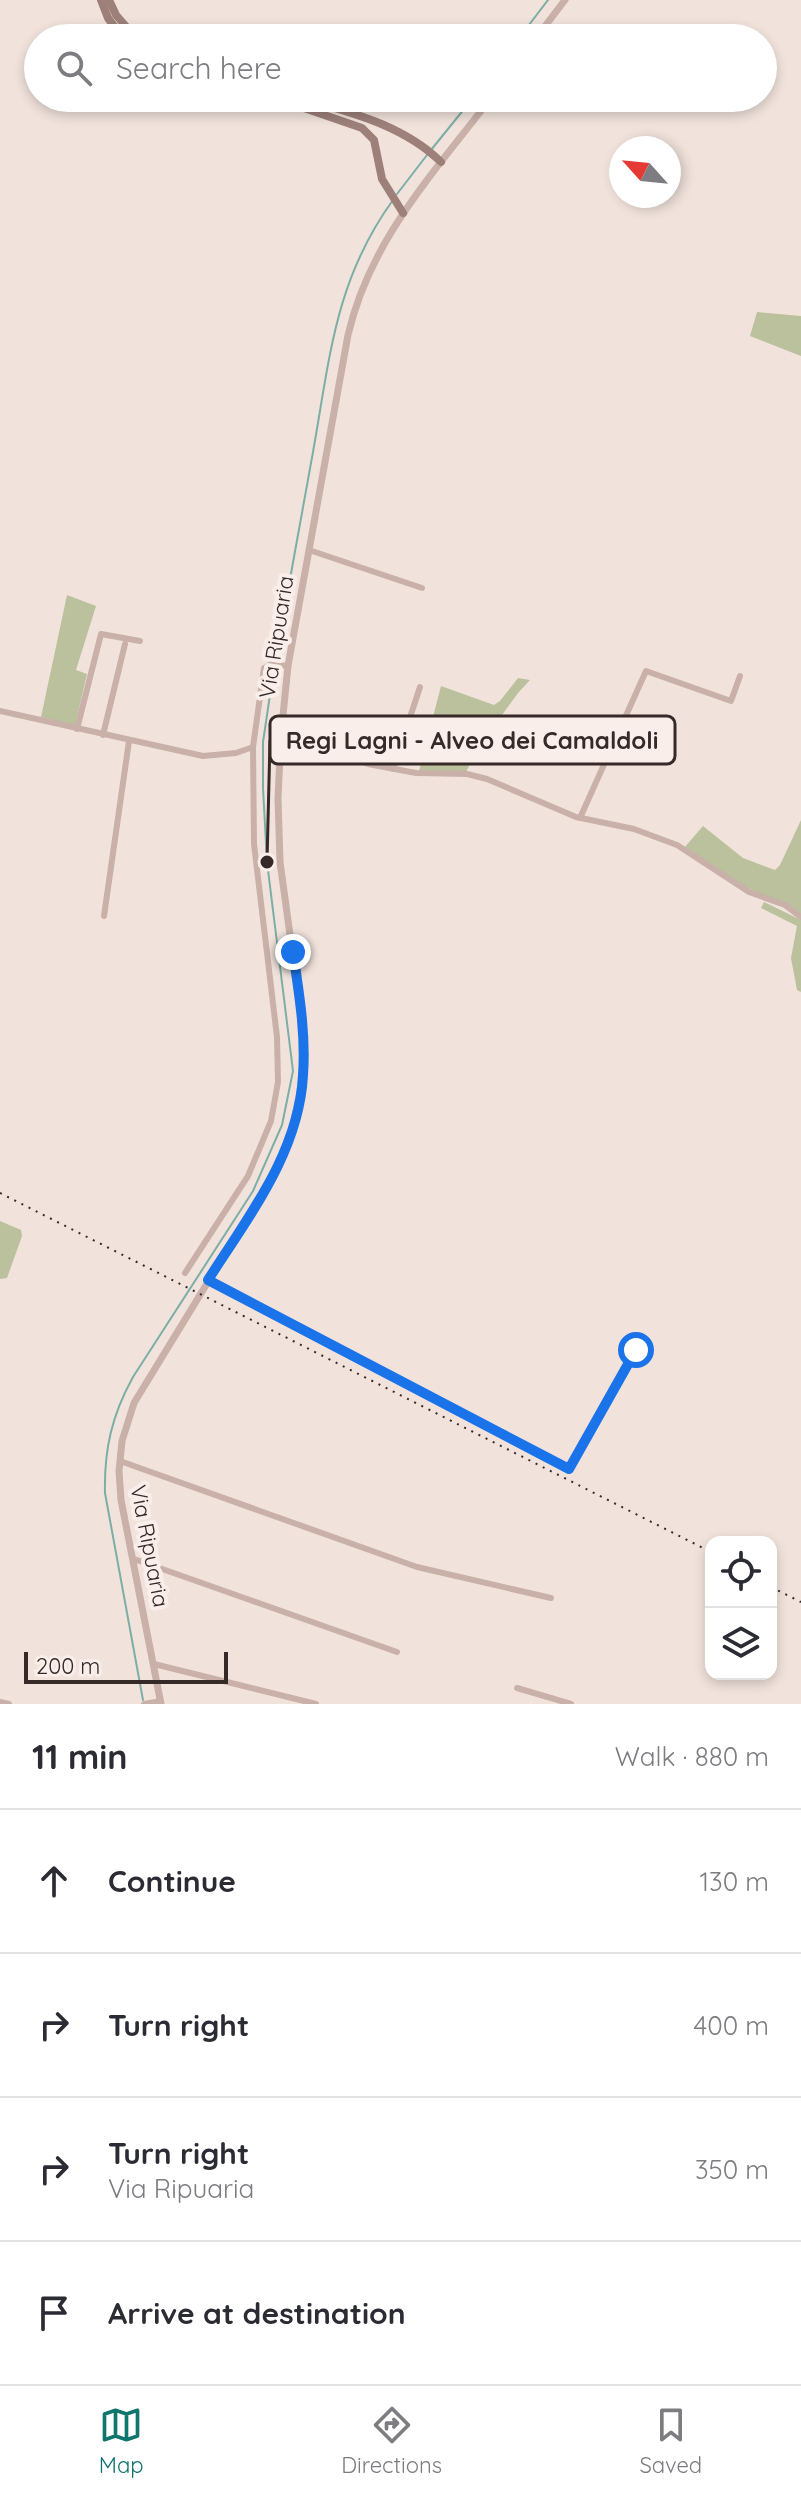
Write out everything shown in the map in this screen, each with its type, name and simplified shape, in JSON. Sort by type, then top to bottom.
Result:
[{"type":"main road","points":[[101,0],[112,24]]},
{"type":"main road","points":[[109,0],[124,24]]},
{"type":"main road","points":[[316,112],[362,128],[374,140],[379,169],[401,210]]},
{"type":"main road","points":[[345,112],[382,124],[425,147],[441,162]]},
{"type":"street","points":[[547,24],[565,0]]},
{"type":"street","name":"Via Ripuaria","points":[[159,1702],[121,1500],[122,1441],[134,1403],[277,1169],[293,1125],[303,1078],[303,1029],[280,862],[278,798],[285,666],[355,306],[379,250],[401,210],[480,112]]},
{"type":"street","points":[[309,550],[422,588]]},
{"type":"street","points":[[77,729],[101,634],[140,641]]},
{"type":"street","points":[[103,735],[125,644]]},
{"type":"street","points":[[185,1273],[248,1176],[271,1121],[276,1095],[277,1037],[254,844],[253,747],[262,673],[267,665],[285,666]]},
{"type":"street","points":[[580,818],[646,671],[731,701],[740,676]]},
{"type":"street","points":[[393,769],[420,687]]},
{"type":"street","points":[[0,711],[203,756],[236,753],[253,747]]},
{"type":"street","points":[[281,735],[368,764],[416,773],[467,774],[487,779],[580,818],[634,829],[677,845],[749,892],[785,905],[801,917]]},
{"type":"street","points":[[104,916],[129,741]]},
{"type":"street","points":[[208,1280],[569,1469],[636,1350]]},
{"type":"street","points":[[120,1461],[417,1567],[551,1598]]},
{"type":"street","points":[[134,1559],[397,1652]]},
{"type":"street","points":[[154,1664],[316,1704]]},
{"type":"street","points":[[517,1688],[571,1704]]},
{"type":"street","points":[[0,1702],[9,1704]]},
{"type":"street","points":[[144,1704],[159,1702]]},
{"type":"green space","points":[[757,312],[801,316],[801,356],[750,336]]},
{"type":"green space","points":[[67,595],[96,606],[76,670],[87,674],[75,726],[41,717]]},
{"type":"green space","points":[[518,678],[530,680],[480,745],[466,772],[419,771],[441,686],[494,705]]},
{"type":"green space","points":[[801,820],[801,915],[742,885],[684,848],[703,826],[743,858],[775,870]]},
{"type":"green space","points":[[764,902],[801,920],[801,992],[797,990],[791,958],[797,926],[761,908]]},
{"type":"green space","points":[[0,1221],[21,1230],[22,1236],[7,1278],[0,1279]]},
{"type":"waterway","points":[[530,24],[548,0]]},
{"type":"waterway","points":[[431,150],[462,112]]},
{"type":"waterway","points":[[397,194],[427,155]]},
{"type":"waterway","points":[[275,662],[338,320],[358,260],[393,200]]},
{"type":"waterway","points":[[143,1700],[105,1493],[111,1433],[133,1377],[253,1191],[282,1125],[293,1071],[267,862],[263,788],[263,742],[274,668]]},
{"type":"railway","points":[[0,1193],[705,1549]]},
{"type":"railway","points":[[777,1590],[801,1602]]},
{"type":"place","name":"Regi Lagni - Alveo dei Camaldoli","points":[[267,862]]},
{"type":"route","points":[[293,952],[303,1029],[303,1078],[293,1125],[277,1169],[208,1280],[569,1469],[636,1350]]}]
